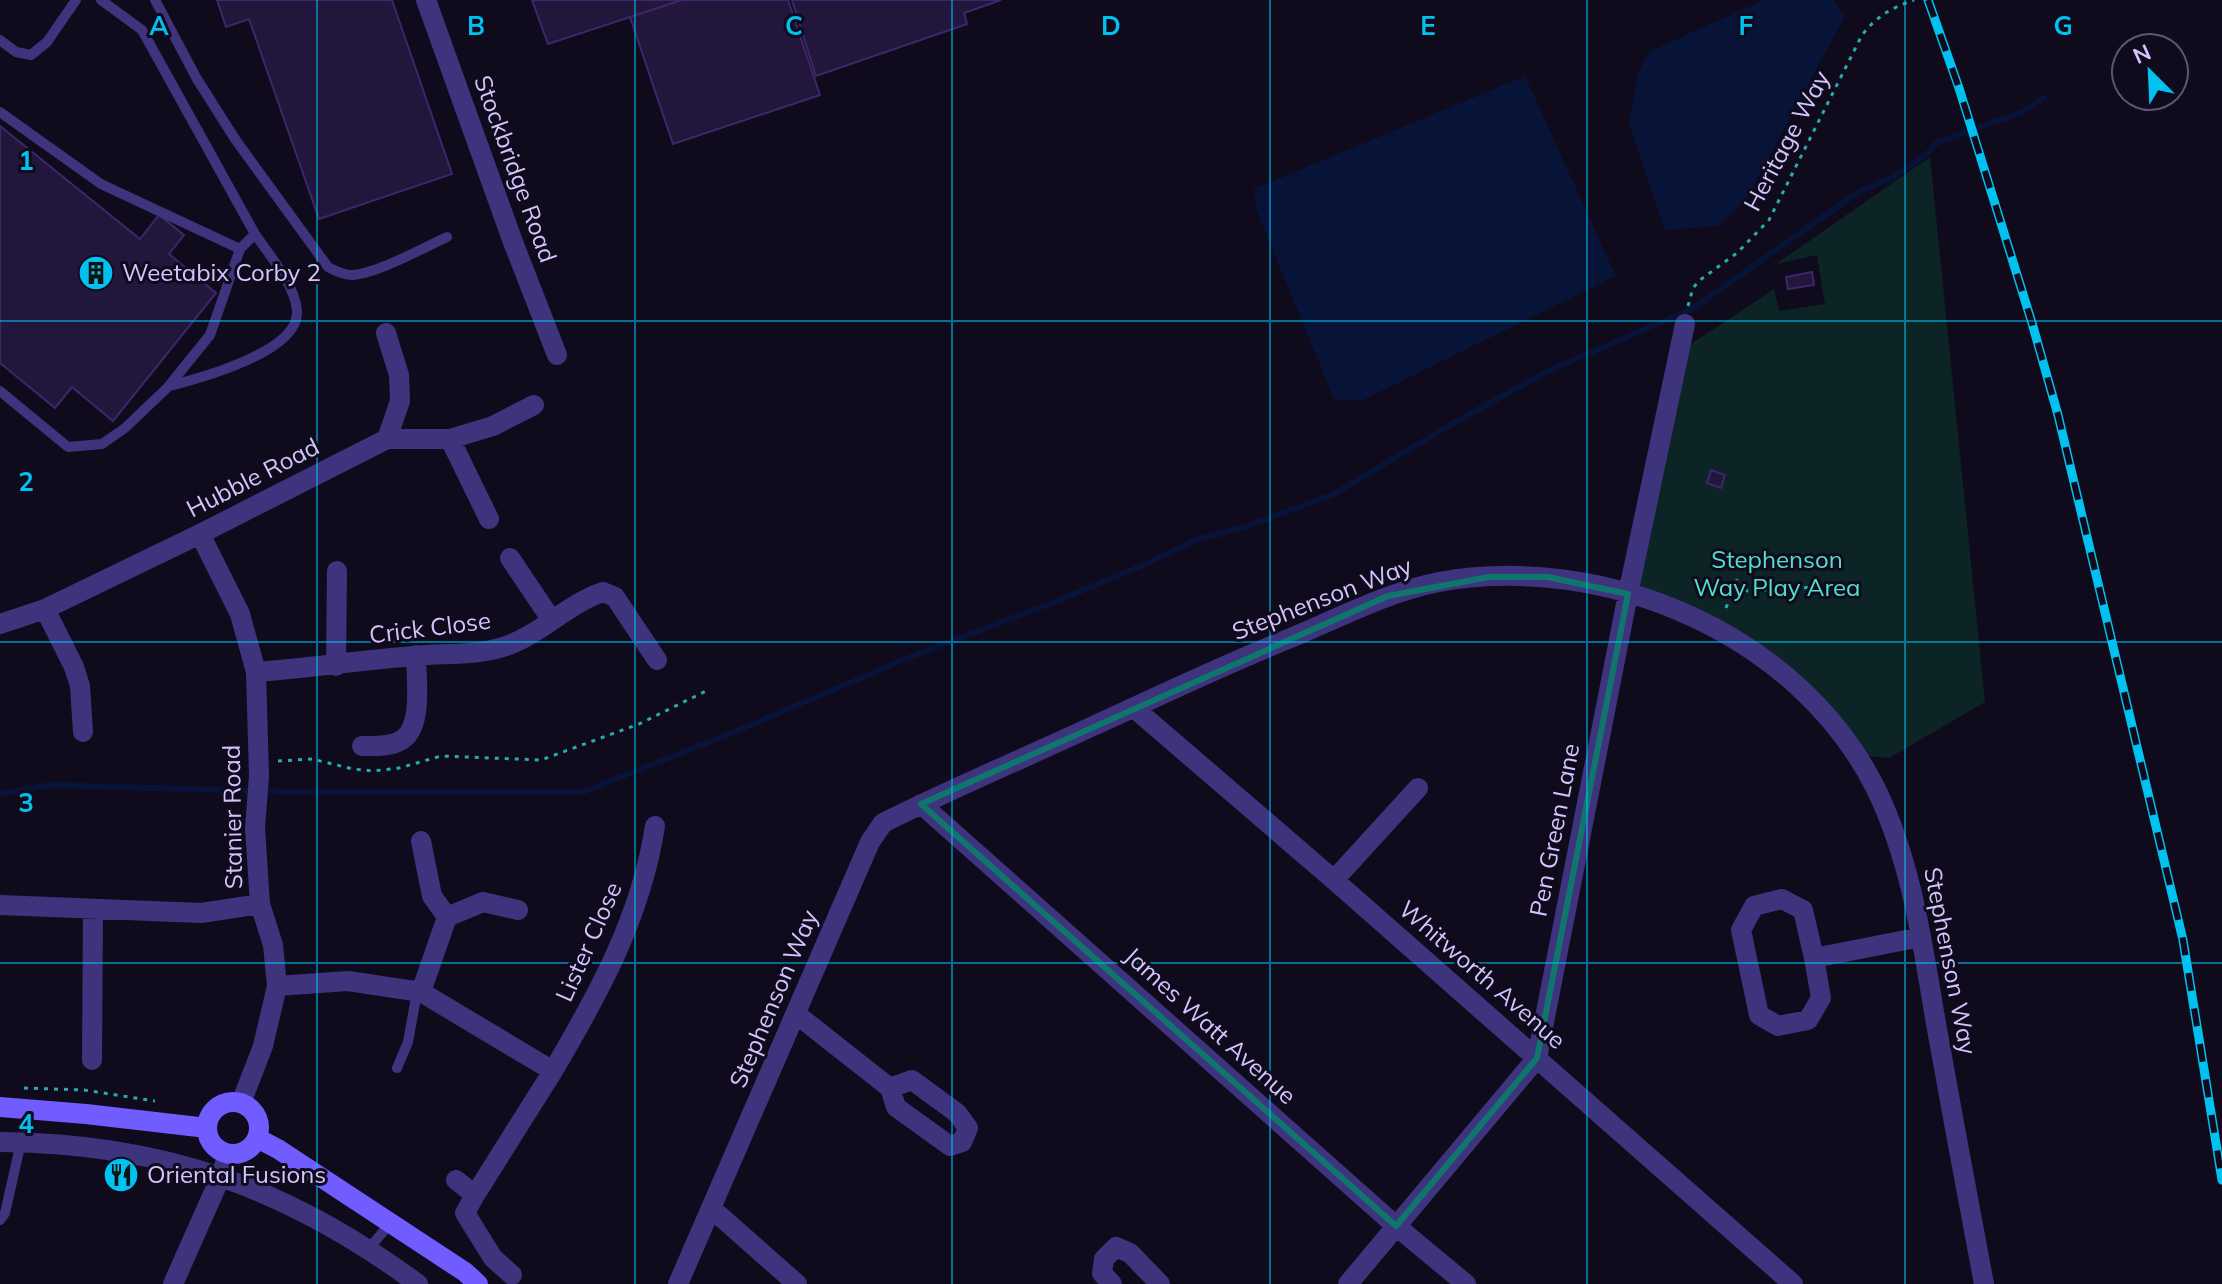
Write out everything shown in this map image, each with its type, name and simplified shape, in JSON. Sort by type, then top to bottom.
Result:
[{"type":"street","name":"Stockbridge Road","points":[[426,0],[557,355]]},
{"type":"street","name":"Pen Green Lane","points":[[1348,1284],[1537,1058],[1628,594],[1685,324]]},
{"type":"street","points":[[386,333],[399,375],[400,401],[387,439]]},
{"type":"street","name":"Hubble Road","points":[[0,624],[45,609],[387,439],[450,439],[493,426],[534,405]]},
{"type":"street","points":[[450,439],[489,519]]},
{"type":"street","name":"Stanier Road","points":[[200,534],[240,614],[256,672],[259,769],[255,828],[260,904],[273,945],[277,986],[263,1046],[241,1103]]},
{"type":"street","points":[[510,558],[551,619]]},
{"type":"street","points":[[336,666],[337,571]]},
{"type":"street","name":"Stephenson Way","points":[[678,1284],[870,842],[883,823],[1212,669],[1388,596],[1438,582],[1489,577],[1548,577],[1611,587],[1652,599],[1729,635],[1794,683],[1827,717],[1865,768],[1878,792],[1911,882],[1984,1284]]},
{"type":"street","name":"Crick Close","points":[[256,672],[336,666],[416,655],[479,654],[510,645],[570,606],[603,592],[615,597],[657,660]]},
{"type":"street","points":[[45,609],[74,667],[80,686],[83,732]]},
{"type":"street","points":[[362,746],[402,741],[412,730],[417,714],[416,655]]},
{"type":"street","name":"Whitworth Avenue","points":[[1134,708],[1793,1284]]},
{"type":"street","points":[[1334,880],[1418,788]]},
{"type":"street","name":"James Watt Avenue","points":[[921,804],[1396,1226],[1466,1284]]},
{"type":"street","name":"Lister Close","points":[[475,1195],[592,1004],[633,915],[649,867],[655,826]]},
{"type":"street","points":[[421,841],[432,896],[447,917]]},
{"type":"street","points":[[1782,899],[1803,910],[1814,958],[1821,998],[1808,1020],[1778,1026],[1759,1015],[1741,930],[1754,906],[1782,899]]},
{"type":"street","points":[[419,992],[447,917],[483,902],[518,910]]},
{"type":"street","points":[[0,905],[201,913],[260,904]]},
{"type":"street","points":[[92,1060],[93,910]]},
{"type":"street","points":[[1814,958],[1921,937]]},
{"type":"street","points":[[277,986],[348,981],[419,992],[553,1071]]},
{"type":"street","points":[[796,1014],[816,1026],[890,1088]]},
{"type":"street","points":[[227,1103],[241,1103],[256,1116],[259,1124],[257,1138],[245,1151],[228,1154],[212,1143],[207,1128],[212,1113],[227,1103]]},
{"type":"street","points":[[0,1107],[207,1128]]},
{"type":"street","points":[[23,1109],[10,1142],[73,1144],[124,1152],[166,1159],[221,1176],[325,1222],[369,1248],[418,1284]]},
{"type":"street","points":[[257,1138],[390,1224],[466,1280]]},
{"type":"street","points":[[173,1284],[228,1154]]},
{"type":"street","points":[[456,1180],[475,1195],[465,1213],[493,1258],[512,1275]]},
{"type":"street","points":[[711,1208],[797,1284]]},
{"type":"street","points":[[1112,1284],[1102,1273],[1104,1259],[1116,1247],[1130,1253],[1160,1284]]},
{"type":"lane","points":[[0,40],[16,52],[31,55],[47,42],[76,0]]},
{"type":"lane","points":[[101,0],[142,30],[255,234],[296,300],[298,315],[292,329],[270,347],[244,363],[168,387]]},
{"type":"lane","points":[[155,0],[197,79],[235,139],[328,267],[353,275],[370,271],[447,237]]},
{"type":"lane","points":[[0,112],[101,184],[240,249]]},
{"type":"lane","points":[[0,391],[68,447],[102,444],[125,428],[168,387],[210,335],[240,249],[255,234]]},
{"type":"lane","points":[[397,1068],[408,1042],[419,992]]},
{"type":"lane","points":[[0,1220],[5,1213],[10,1142]]},
{"type":"lane","points":[[369,1248],[390,1224]]},
{"type":"path","name":"Heritage Way","points":[[1689,300],[1700,280],[1737,253],[1769,220],[1862,35],[1874,20],[1891,8],[1914,0]]},
{"type":"path","points":[[1726,608],[1737,579]]},
{"type":"path","points":[[1735,586],[1756,591],[1815,587]]},
{"type":"path","points":[[259,769],[312,759],[373,771],[399,768],[441,756],[541,760],[639,724],[706,691]]},
{"type":"highlighted area","points":[[1489,577],[1548,577],[1628,594],[1537,1058],[1396,1226],[921,804],[1388,596]]},
{"type":"green space","name":"Stephenson Way Play Area","points":[[1930,157],[1985,702],[1889,758],[1868,756],[1799,675],[1733,628],[1719,630],[1628,594],[1688,346],[1774,289],[1779,311],[1825,304],[1817,255],[1776,264]]},
{"type":"water","points":[[1764,0],[1834,0],[1845,16],[1747,198],[1719,226],[1665,230],[1629,124],[1638,73],[1650,51]]},
{"type":"water","points":[[1525,76],[1616,276],[1361,401],[1334,399],[1256,209],[1254,189]]},
{"type":"building","points":[[217,0],[392,0],[452,174],[319,219],[249,19],[226,27]]},
{"type":"building","points":[[532,0],[682,0],[548,44]]},
{"type":"building","points":[[682,0],[788,0],[820,95],[673,144],[630,17]]},
{"type":"building","points":[[792,0],[1001,0],[964,13],[967,24],[816,76]]},
{"type":"building","name":"Weetabix Corby 2","points":[[0,126],[140,239],[159,215],[184,235],[169,254],[216,293],[113,421],[72,387],[55,408],[0,363]]},
{"type":"building","points":[[1812,272],[1814,285],[1788,289],[1786,277]]},
{"type":"building","points":[[1711,470],[1725,475],[1721,488],[1707,483]]},
{"type":"waterway","points":[[0,794],[50,785],[288,792],[583,792],[913,656],[1057,601],[1196,540],[1245,527],[1334,494],[1548,371],[1692,309],[1857,193],[1893,177],[1929,152],[1936,143],[2022,112],[2044,98]]},
{"type":"railway","points":[[1928,0],[1959,88],[2058,415],[2183,940],[2222,1180]]},
{"type":"place","name":"Weetabix Corby 2","points":[[96,273]]},
{"type":"place","name":"Oriental Fusions","points":[[121,1175]]}]
